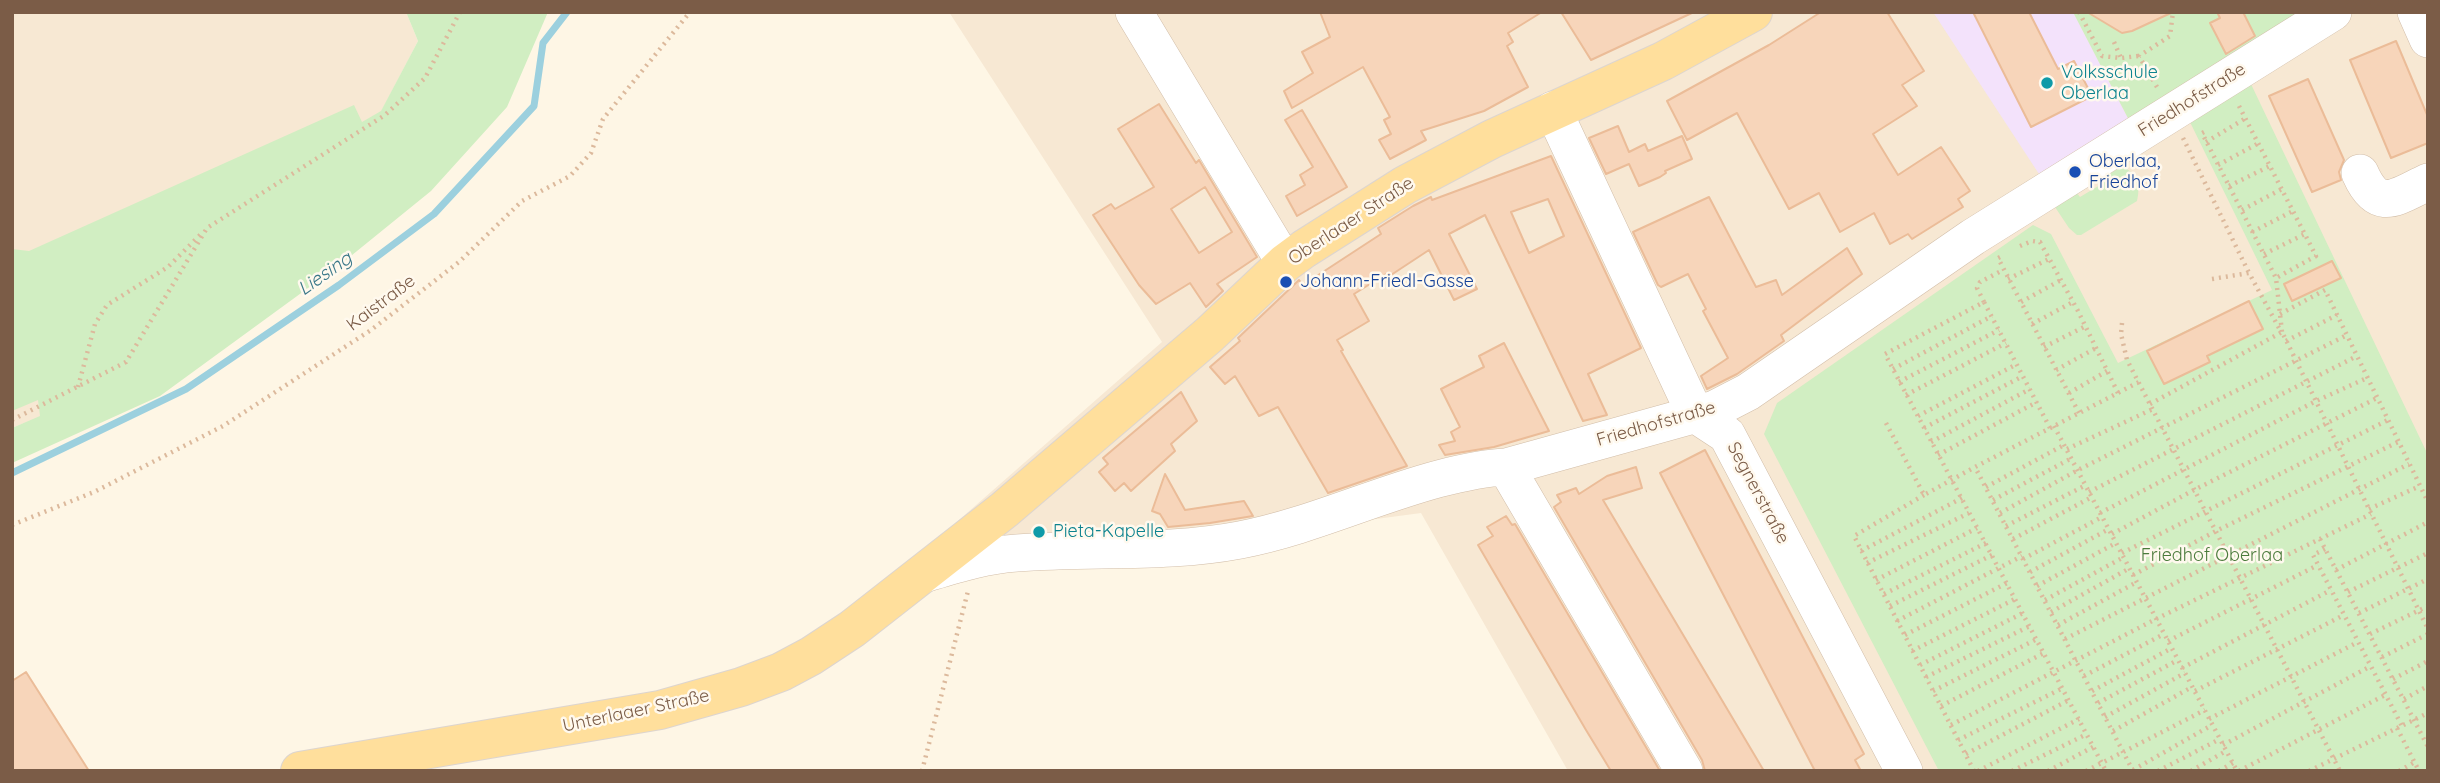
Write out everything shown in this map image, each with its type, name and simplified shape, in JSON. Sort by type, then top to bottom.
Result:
[{"type":"main road","name":"Oberlaaer Straße","points":[[1004,510],[1210,334],[1285,263],[1405,184],[1553,110],[1663,61],[1753,12]]},
{"type":"main road","name":"Unterlaaer Straße","points":[[300,771],[660,710],[741,687],[811,656],[923,575],[1004,510]]},
{"type":"street","points":[[1134,12],[1285,263]]},
{"type":"street","name":"Friedhofstraße","points":[[923,575],[974,559],[1015,553],[1211,545],[1299,525],[1405,488],[1483,467],[1506,467],[1715,409],[1740,397],[1973,237],[2333,12]]},
{"type":"street","points":[[2416,12],[2428,39]]},
{"type":"street","points":[[1553,110],[1695,414]]},
{"type":"street","points":[[2360,173],[2372,195],[2381,200],[2392,199],[2428,183]]},
{"type":"street","name":"Segnerstraße","points":[[1695,414],[1727,435],[1904,771]]},
{"type":"street","points":[[1506,467],[1684,771]]},
{"type":"street","points":[[1004,510],[1015,553]]},
{"type":"path","points":[[78,387],[95,324],[107,305],[168,267],[207,228],[385,115],[425,78],[460,12]]},
{"type":"path","name":"Kaistraße","points":[[12,525],[94,492],[223,426],[371,330],[458,262],[522,201],[570,176],[591,153],[603,119],[690,12]]},
{"type":"path","points":[[2079,12],[2102,56],[2121,58],[2139,56],[2170,36],[2173,12]]},
{"type":"path","points":[[2114,42],[2121,58]]},
{"type":"path","points":[[2139,56],[2159,92]]},
{"type":"path","points":[[2230,113],[2240,106],[2316,256],[2276,278]]},
{"type":"path","points":[[2206,142],[2246,118]]},
{"type":"path","points":[[2211,126],[2202,133],[2276,278],[2282,332]]},
{"type":"path","points":[[2182,136],[2428,629]]},
{"type":"path","points":[[2218,165],[2259,143]]},
{"type":"path","points":[[2229,186],[2270,166]]},
{"type":"path","points":[[2242,210],[2282,189]]},
{"type":"path","points":[[2252,232],[2293,211]]},
{"type":"path","points":[[12,420],[126,362],[207,228]]},
{"type":"path","points":[[2264,254],[2305,234]]},
{"type":"path","points":[[2010,250],[2032,241],[2040,242],[2118,393]]},
{"type":"path","points":[[2004,254],[1998,258],[2003,270],[2079,413]]},
{"type":"path","points":[[2008,279],[2049,259]]},
{"type":"path","points":[[2003,270],[1980,282],[1977,288],[2037,402],[2072,458],[2238,771],[2385,695]]},
{"type":"path","points":[[2211,279],[2249,273]]},
{"type":"path","points":[[2021,302],[2061,280]]},
{"type":"path","points":[[2280,314],[2325,290],[2428,502]]},
{"type":"path","points":[[1984,302],[1885,354],[2106,771]]},
{"type":"path","points":[[2032,324],[2073,302]]},
{"type":"path","points":[[2286,341],[2337,315]]},
{"type":"path","points":[[1892,369],[1992,316]]},
{"type":"path","points":[[2122,323],[2121,334],[2127,359],[2340,771]]},
{"type":"path","points":[[2044,347],[2085,326]]},
{"type":"path","points":[[1899,382],[1999,330]]},
{"type":"path","points":[[1986,487],[2151,406],[2282,332]]},
{"type":"path","points":[[2000,513],[2078,470],[2347,335]]},
{"type":"path","points":[[1906,395],[2006,343]]},
{"type":"path","points":[[2056,370],[2096,348]]},
{"type":"path","points":[[2013,539],[2174,449],[2357,356]]},
{"type":"path","points":[[1917,416],[2017,364]]},
{"type":"path","points":[[2068,394],[2107,371]]},
{"type":"path","points":[[1924,428],[2024,376]]},
{"type":"path","points":[[1897,621],[1998,567],[2023,558],[2184,469],[2316,401],[2367,378]]},
{"type":"path","points":[[2079,719],[1976,771],[1854,536],[1975,467],[2139,382]]},
{"type":"path","points":[[1931,442],[2030,389]]},
{"type":"path","points":[[2030,572],[2377,398]]},
{"type":"path","points":[[1938,455],[2037,402]]},
{"type":"path","points":[[2045,600],[2206,511],[2388,420]]},
{"type":"path","points":[[1886,423],[1924,495]]},
{"type":"path","points":[[2133,575],[2347,465],[2398,442]]},
{"type":"path","points":[[1993,500],[2072,458]]},
{"type":"path","points":[[2065,639],[2409,464]]},
{"type":"path","points":[[1975,467],[2133,770],[2213,725]]},
{"type":"path","points":[[2007,526],[2086,485]]},
{"type":"path","points":[[1951,725],[2420,486]]},
{"type":"path","points":[[1861,551],[1962,498]]},
{"type":"path","points":[[1867,563],[1969,513]]},
{"type":"path","points":[[2336,570],[2428,522]]},
{"type":"path","points":[[1876,580],[1977,528]]},
{"type":"path","points":[[2320,539],[2428,747]]},
{"type":"path","points":[[1884,594],[1986,543]]},
{"type":"path","points":[[2037,586],[2116,543]]},
{"type":"path","points":[[2325,549],[2313,555],[2371,666],[2420,771]]},
{"type":"path","points":[[2348,592],[2428,553]]},
{"type":"path","points":[[1890,607],[1992,555]]},
{"type":"path","points":[[922,771],[974,559]]},
{"type":"path","points":[[2168,641],[2318,565]]},
{"type":"path","points":[[2051,612],[2130,568]]},
{"type":"path","points":[[2359,613],[2428,579]]},
{"type":"path","points":[[2057,625],[2137,582]]},
{"type":"path","points":[[1905,635],[2007,583]]},
{"type":"path","points":[[2105,717],[2184,670],[2331,590]]},
{"type":"path","points":[[1912,651],[2015,598]]},
{"type":"path","points":[[2370,634],[2428,606]]},
{"type":"path","points":[[1920,665],[2023,613]]},
{"type":"path","points":[[2113,731],[2344,615]]},
{"type":"path","points":[[1926,677],[2030,626]]},
{"type":"path","points":[[2084,676],[2164,634]]},
{"type":"path","points":[[2382,657],[2428,635]]},
{"type":"path","points":[[1933,691],[2037,639]]},
{"type":"path","points":[[2209,719],[2358,642]]},
{"type":"path","points":[[2092,691],[2172,649]]},
{"type":"path","points":[[1941,706],[2044,653]]},
{"type":"path","points":[[2098,703],[2178,660]]},
{"type":"path","points":[[2393,679],[2428,662]]},
{"type":"path","points":[[2223,745],[2371,666]]},
{"type":"path","points":[[2403,699],[2428,687]]},
{"type":"path","points":[[1958,740],[2063,688]]},
{"type":"path","points":[[1966,754],[2069,700]]},
{"type":"path","points":[[2086,771],[2205,710]]},
{"type":"path","points":[[2309,771],[2428,713]]},
{"type":"path","points":[[2422,736],[2428,733]]},
{"type":"path","points":[[2012,771],[2087,734]]},
{"type":"path","points":[[2158,771],[2220,738]]},
{"type":"path","points":[[2048,771],[2093,747]]},
{"type":"path","points":[[2191,771],[2226,751]]},
{"type":"path","points":[[2399,771],[2415,762]]},
{"type":"path","points":[[2219,771],[2233,763]]},
{"type":"shaded area","points":[[12,12],[406,12],[418,41],[381,112],[218,205],[40,417],[12,428]]},
{"type":"shaded area","points":[[949,12],[2428,12],[2428,771],[1568,771],[1421,513],[1271,533],[967,549],[951,527],[1162,342]]},
{"type":"shaded area","name":"Volksschule Oberlaa","points":[[1933,12],[2073,12],[2130,122],[2039,174]]},
{"type":"green space","points":[[406,12],[548,12],[507,107],[431,191],[341,264],[160,396],[12,463],[12,428],[40,416],[38,400],[12,411],[12,249],[29,251],[354,105],[362,122],[381,111],[418,41]]},
{"type":"green space","points":[[2073,12],[2295,12],[2301,21],[2130,122]]},
{"type":"green space","name":"Friedhof Oberlaa","points":[[2250,82],[2428,455],[2428,771],[1939,771],[1764,434],[1777,403],[2033,225],[2051,234],[2118,363],[2272,290],[2189,120]]},
{"type":"green space","points":[[2122,167],[2131,172],[2137,180],[2137,201],[2077,235],[2055,207],[2076,192],[2080,197],[2100,185],[2097,180]]},
{"type":"building","points":[[1320,12],[1542,12],[1508,33],[1513,42],[1507,46],[1528,87],[1484,111],[1421,131],[1426,140],[1390,159],[1379,140],[1391,134],[1384,120],[1390,117],[1363,67],[1292,108],[1284,91],[1313,73],[1302,52],[1330,37]]},
{"type":"building","points":[[1561,12],[1694,12],[1591,60]]},
{"type":"building","points":[[1821,12],[1887,12],[1924,71],[1902,85],[1917,106],[1873,134],[1898,175],[1941,147],[1970,191],[1958,199],[1963,207],[1912,239],[1908,234],[1890,244],[1874,213],[1840,232],[1819,193],[1789,209],[1737,113],[1687,140],[1667,101],[1769,45]]},
{"type":"building","name":"Volksschule Oberlaa","points":[[1973,12],[2029,12],[2058,69],[2074,61],[2092,96],[2031,127]]},
{"type":"building","points":[[2087,12],[2173,12],[2122,33]]},
{"type":"building","points":[[2217,12],[2243,12],[2255,36],[2226,54],[2210,23],[2220,18]]},
{"type":"building","points":[[2396,41],[2428,117],[2428,143],[2391,158],[2350,60]]},
{"type":"building","points":[[2308,79],[2344,160],[2339,172],[2341,180],[2312,192],[2269,96]]},
{"type":"building","points":[[1159,104],[1196,163],[1199,160],[1257,257],[1217,284],[1223,291],[1206,307],[1190,283],[1156,304],[1139,285],[1093,215],[1111,204],[1115,209],[1154,187],[1118,129]],"holes":[[[1205,187],[1232,232],[1199,253],[1171,209]]]},
{"type":"building","points":[[1302,110],[1347,187],[1297,216],[1286,196],[1305,185],[1300,175],[1313,167],[1285,120]]},
{"type":"building","points":[[1618,126],[1629,152],[1645,144],[1648,151],[1682,136],[1692,159],[1639,186],[1629,164],[1606,174],[1589,138]]},
{"type":"building","points":[[1551,156],[1641,348],[1588,374],[1607,415],[1583,421],[1485,215],[1449,234],[1477,289],[1454,300],[1429,250],[1388,277],[1386,274],[1354,294],[1369,321],[1337,340],[1407,466],[1328,493],[1278,407],[1259,416],[1235,376],[1225,384],[1210,367],[1240,341],[1238,338],[1299,280],[1303,285],[1381,234],[1378,228],[1413,206],[1431,197],[1432,200]],"holes":[[[1548,199],[1564,236],[1529,253],[1511,212]]]},
{"type":"building","points":[[1709,197],[1756,287],[1776,280],[1782,295],[1847,248],[1862,274],[1781,335],[1784,341],[1737,374],[1707,389],[1701,376],[1728,358],[1703,311],[1706,309],[1688,274],[1661,287],[1658,285],[1633,232]]},
{"type":"building","points":[[2332,261],[2341,278],[2292,301],[2284,284]]},
{"type":"building","points":[[2249,301],[2263,329],[2207,356],[2210,362],[2164,384],[2147,351]]},
{"type":"building","points":[[1504,343],[1549,431],[1494,447],[1445,455],[1439,445],[1455,441],[1451,432],[1460,427],[1441,389],[1484,367],[1479,356]]},
{"type":"building","points":[[1181,392],[1197,421],[1171,444],[1175,451],[1131,491],[1124,483],[1115,491],[1099,472],[1108,464],[1103,458]]},
{"type":"building","points":[[1705,450],[1864,754],[1855,760],[1861,771],[1815,771],[1660,473]]},
{"type":"building","points":[[1636,467],[1642,488],[1603,500],[1764,771],[1705,771],[1702,760],[1554,507],[1561,502],[1557,495],[1576,488],[1579,494],[1607,476]]},
{"type":"building","points":[[1165,474],[1185,510],[1244,501],[1253,516],[1168,527],[1160,514],[1152,511]]},
{"type":"building","points":[[1506,516],[1512,525],[1515,524],[1660,771],[1611,771],[1586,730],[1478,545],[1493,536],[1487,527]]},
{"type":"building","points":[[26,672],[89,771],[12,771],[12,681]]},
{"type":"waterway","name":"Liesing","points":[[12,473],[186,389],[339,285],[434,214],[534,106],[543,43],[567,12]]},
{"type":"place","name":"Volksschule Oberlaa","points":[[2047,83]]},
{"type":"place","name":"Oberlaa, Friedhof","points":[[2075,172]]},
{"type":"place","name":"Johann-Friedl-Gasse","points":[[1286,282]]},
{"type":"place","name":"Pieta-Kapelle","points":[[1039,532]]}]
